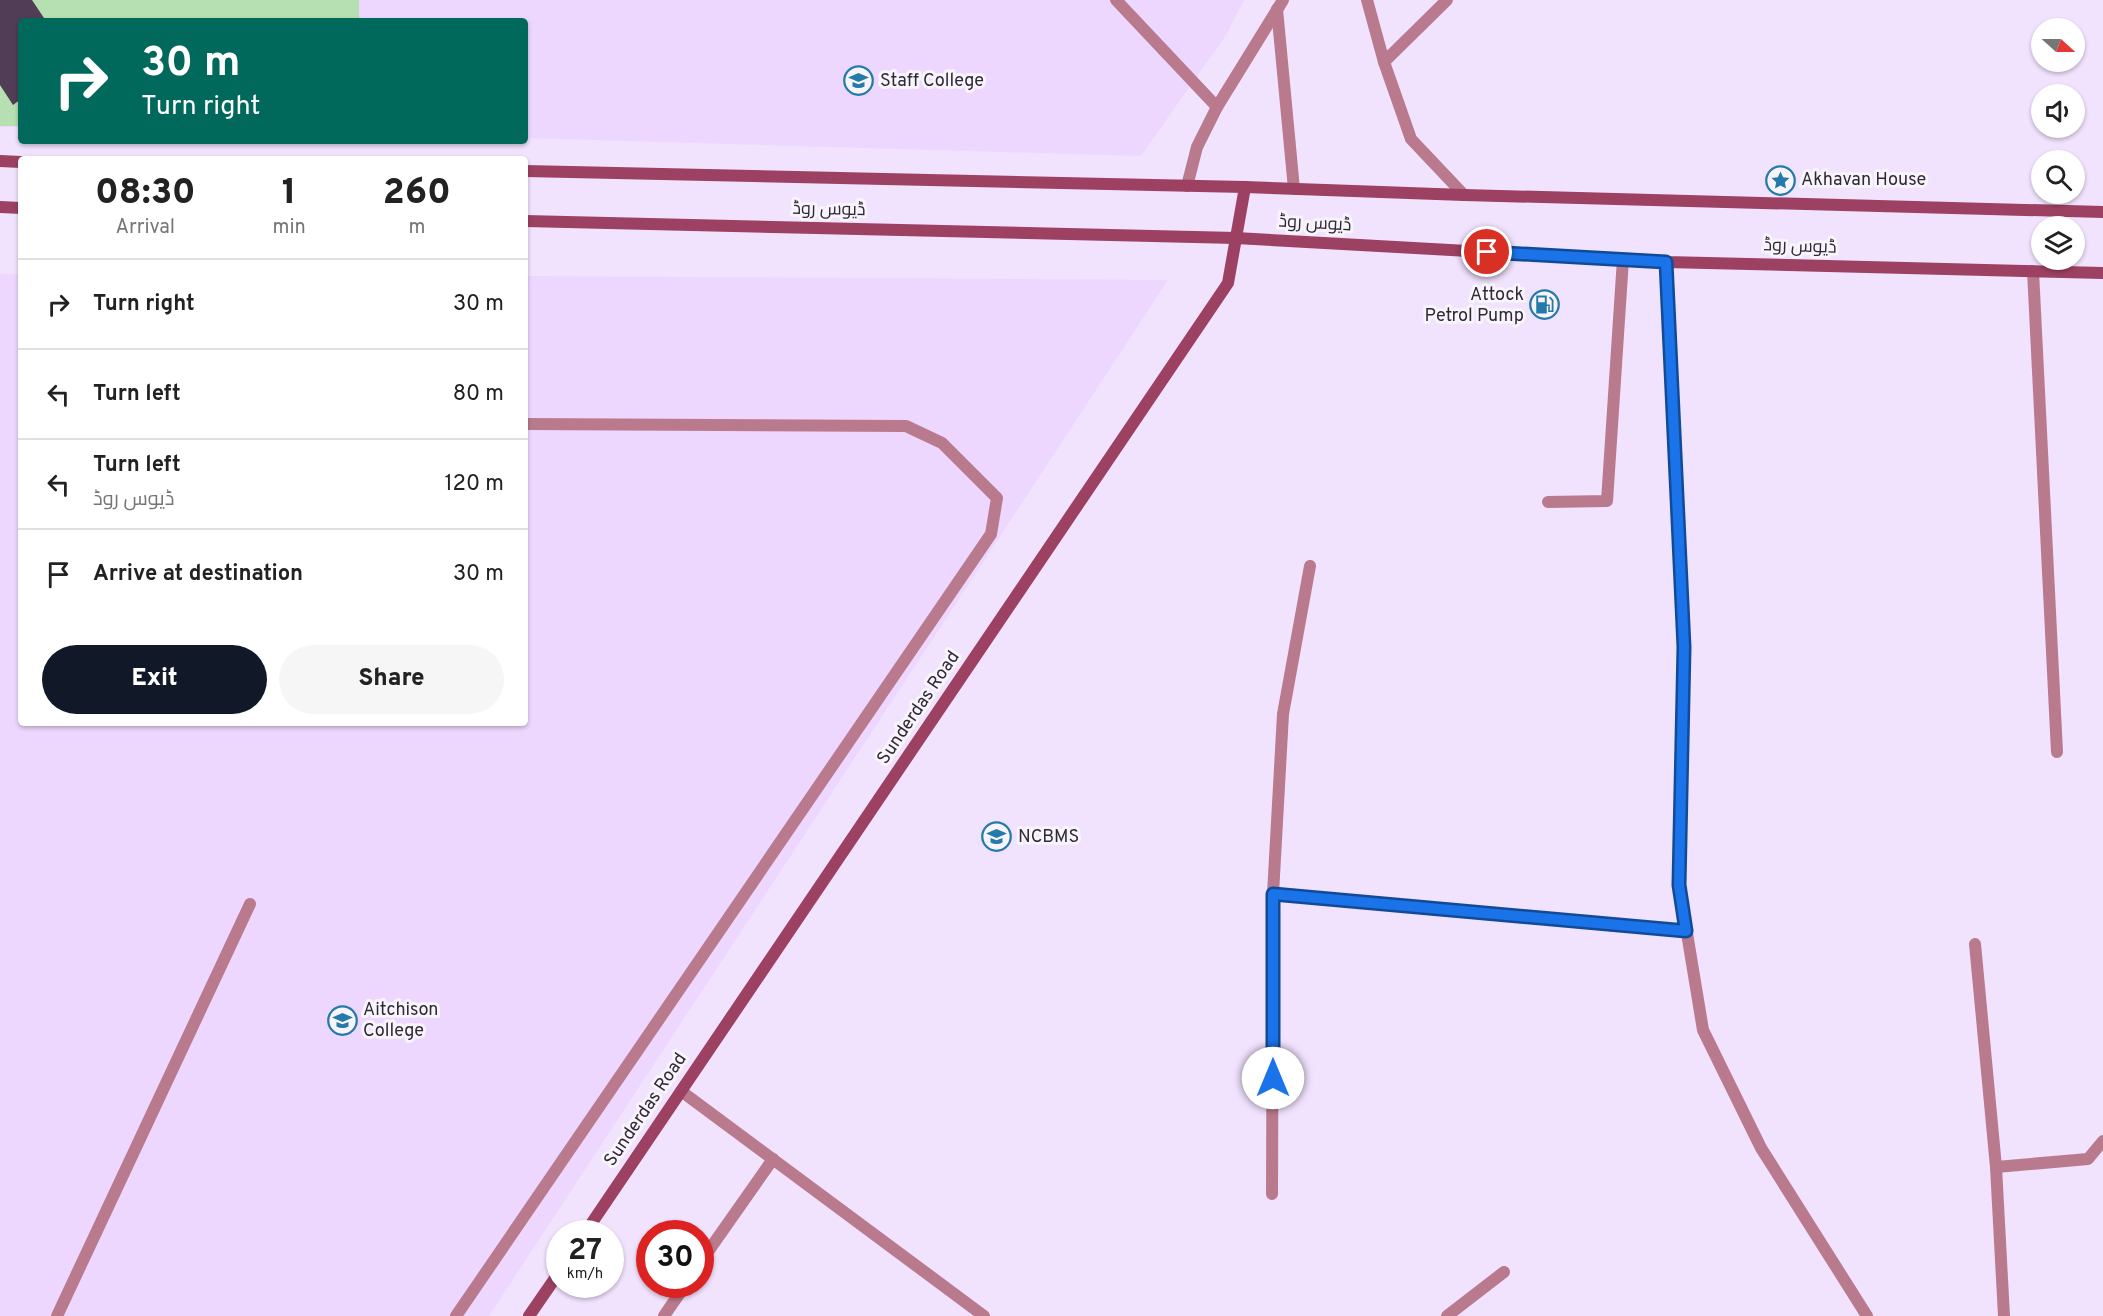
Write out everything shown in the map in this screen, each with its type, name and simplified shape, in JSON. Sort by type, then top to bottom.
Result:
[{"type":"main road","points":[[0,161],[18,162]]},
{"type":"main road","name":"ڈیوس روڈ","points":[[528,171],[1245,187],[2103,213]]},
{"type":"main road","name":"Sunderdas Road","points":[[594,1220],[1228,283],[1245,187]]},
{"type":"main road","points":[[0,207],[18,208]]},
{"type":"main road","name":"ڈیوس روڈ","points":[[528,221],[1236,238],[1666,262],[2103,273]]},
{"type":"main road","points":[[529,1316],[546,1291]]},
{"type":"street","points":[[1116,0],[1217,107]]},
{"type":"street","points":[[1367,0],[1384,62],[1411,139],[1464,195]]},
{"type":"street","points":[[1384,62],[1447,0]]},
{"type":"street","points":[[1187,186],[1197,147],[1217,107],[1280,4]]},
{"type":"street","points":[[1280,4],[1294,189]]},
{"type":"street","points":[[1548,502],[1607,501],[1623,259]]},
{"type":"street","points":[[1666,262],[1684,647],[1679,885],[1703,1030],[1761,1148],[1867,1316]]},
{"type":"street","points":[[2033,272],[2057,752]]},
{"type":"street","points":[[456,1316],[991,534],[997,498],[942,443],[906,426],[528,424]]},
{"type":"street","points":[[1272,1194],[1273,894],[1283,714],[1310,566]]},
{"type":"street","points":[[1273,894],[1686,931]]},
{"type":"street","points":[[57,1316],[250,904]]},
{"type":"street","points":[[1976,944],[1995,1167],[2004,1316]]},
{"type":"street","points":[[681,1091],[984,1316]]},
{"type":"street","points":[[1995,1167],[2088,1159],[2103,1142]]},
{"type":"street","points":[[714,1243],[773,1158]]},
{"type":"street","points":[[1447,1316],[1504,1272]]},
{"type":"street","points":[[664,1316],[676,1298]]},
{"type":"shaded area","name":"Staff College","points":[[0,0],[1244,0],[1226,35],[1141,156],[528,138],[528,18],[18,18],[18,127],[0,127]]},
{"type":"shaded area","name":"Aitchison College","points":[[0,274],[18,274],[18,726],[528,726],[528,276],[1168,280],[552,1220],[546,1220],[546,1229],[489,1316],[0,1316]]},
{"type":"green space","points":[[0,0],[359,0],[359,18],[18,18],[18,126],[0,126]]},
{"type":"building","points":[[0,0],[32,0],[44,18],[18,18],[18,101],[13,105],[0,85]]},
{"type":"place","name":"Staff College","points":[[859,81]]},
{"type":"place","name":"Akhavan House","points":[[1780,180]]},
{"type":"place","name":"Attock Petrol Pump","points":[[1545,305]]},
{"type":"place","name":"NCBMS","points":[[997,837]]},
{"type":"place","name":"Aitchison College","points":[[342,1020]]},
{"type":"route","points":[[1273,1078],[1273,894],[1686,931],[1679,885],[1684,647],[1666,262],[1487,252]]}]
